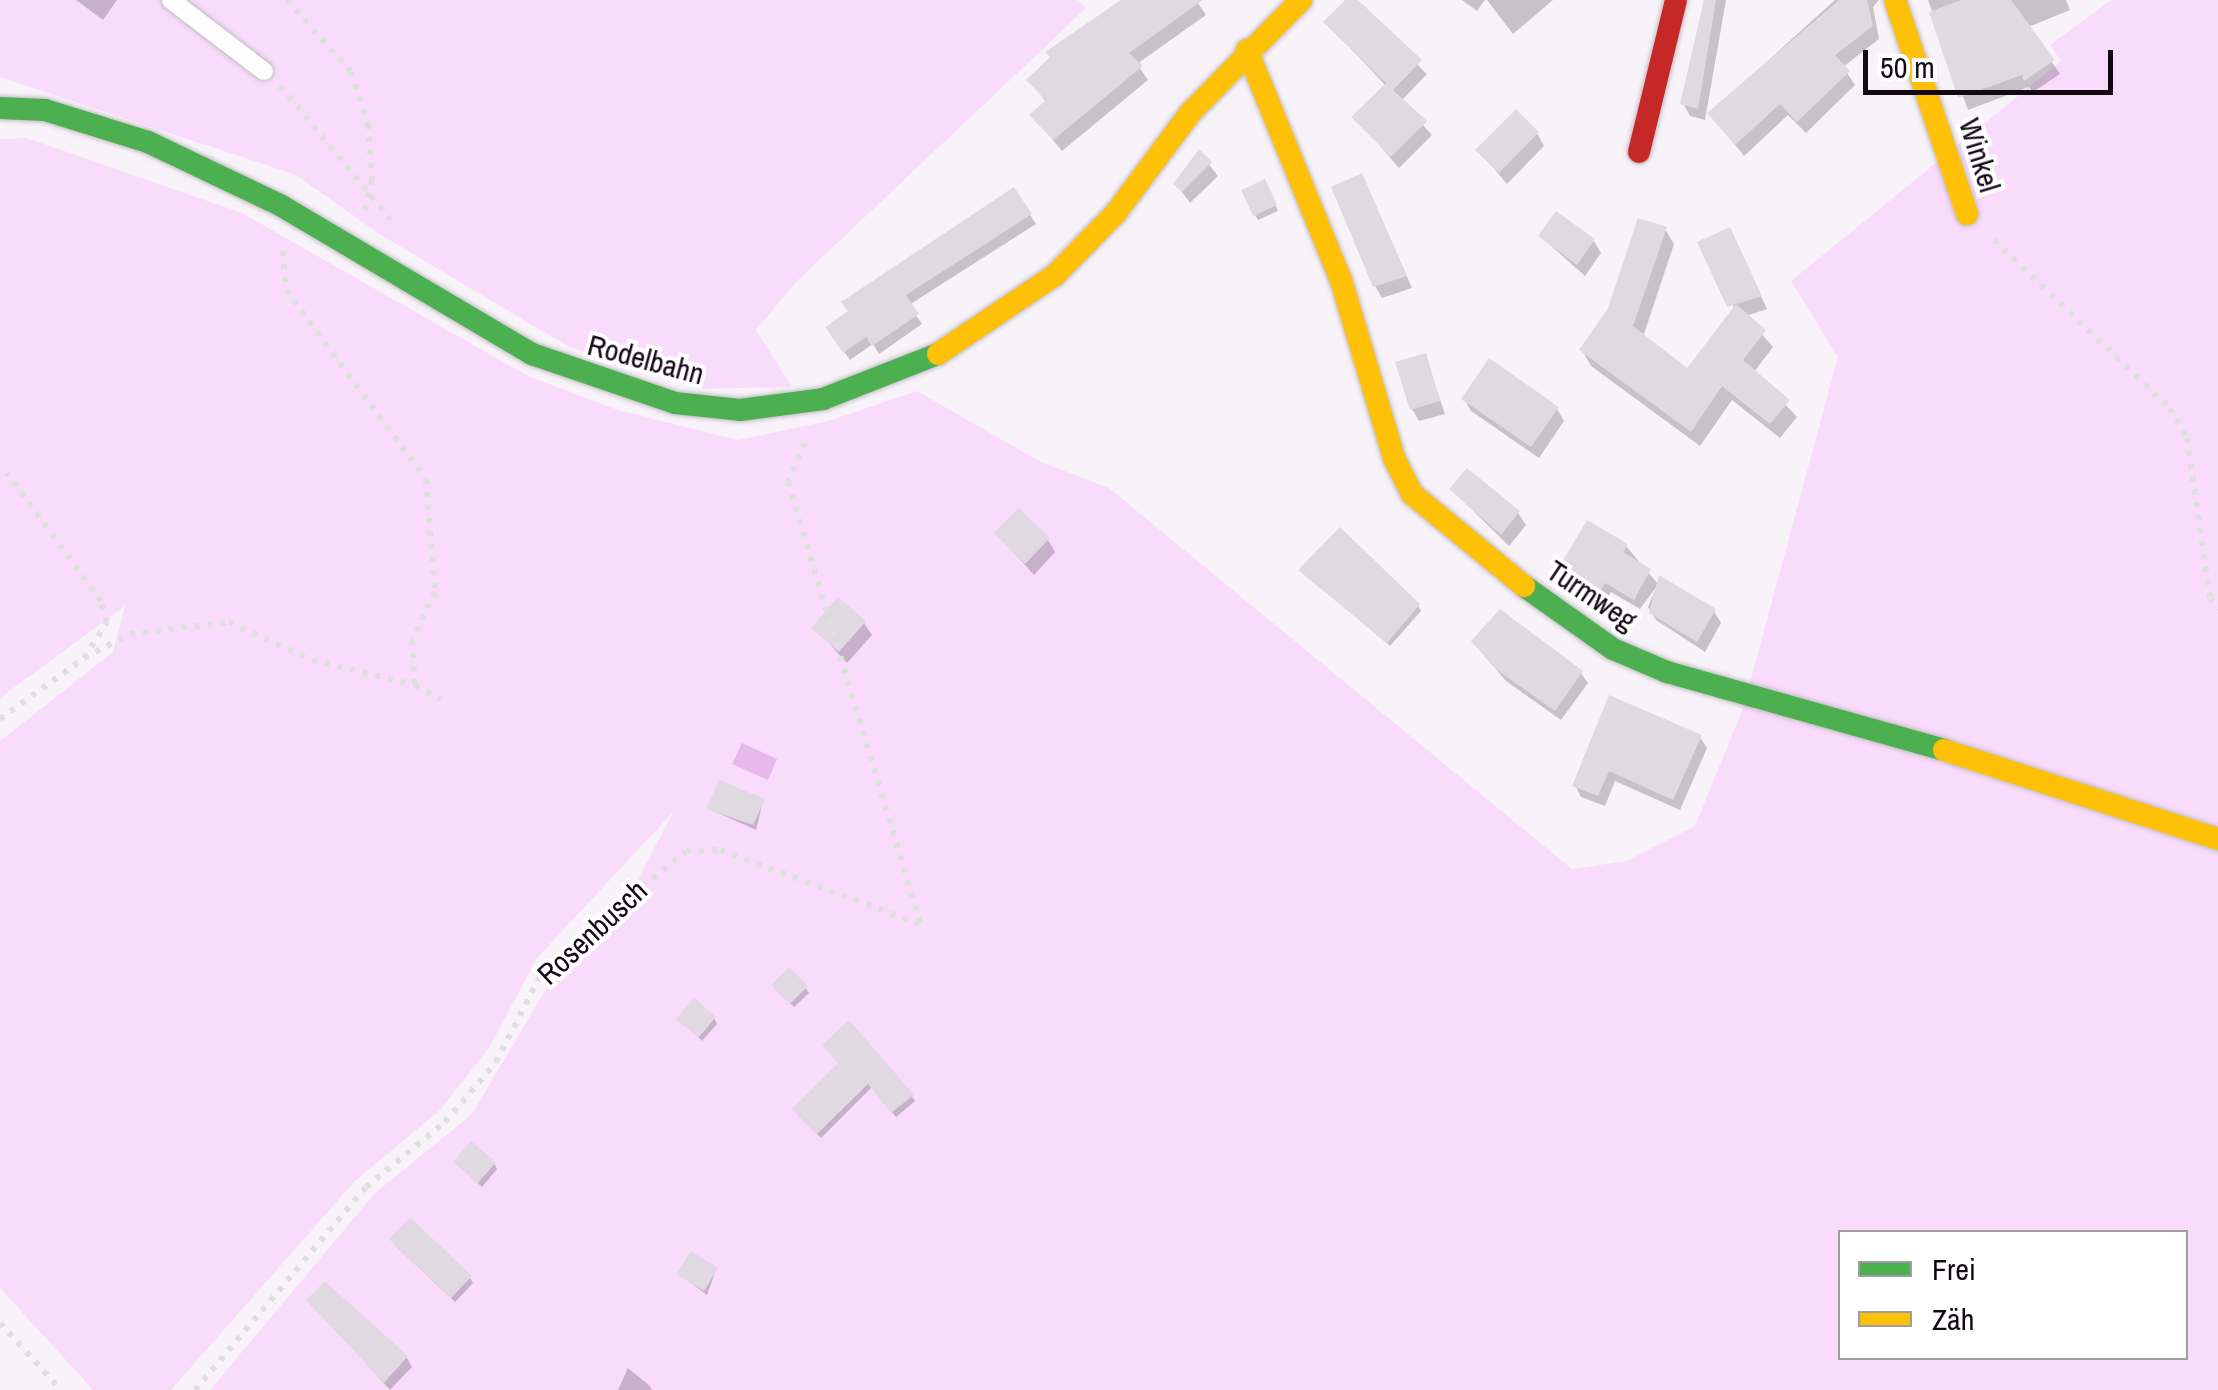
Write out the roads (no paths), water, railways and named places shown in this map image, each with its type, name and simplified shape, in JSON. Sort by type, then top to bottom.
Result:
[{"type":"street","name":"Rodelbahn","points":[[0,108],[44,110],[148,142],[280,205],[532,354],[602,383],[675,403],[740,410],[824,399],[946,351],[1056,274],[1115,214],[1156,154],[1247,50],[1301,0]]},
{"type":"street","points":[[1639,152],[1676,0]]},
{"type":"street","name":"Winkel","points":[[1895,0],[1967,214]]},
{"type":"street","name":"Turmweg","points":[[1247,50],[1271,122],[1341,280],[1394,458],[1412,494],[1473,550],[1612,649],[1667,672],[1998,765],[2218,839]]},
{"type":"lane","points":[[171,0],[264,72]]}]
